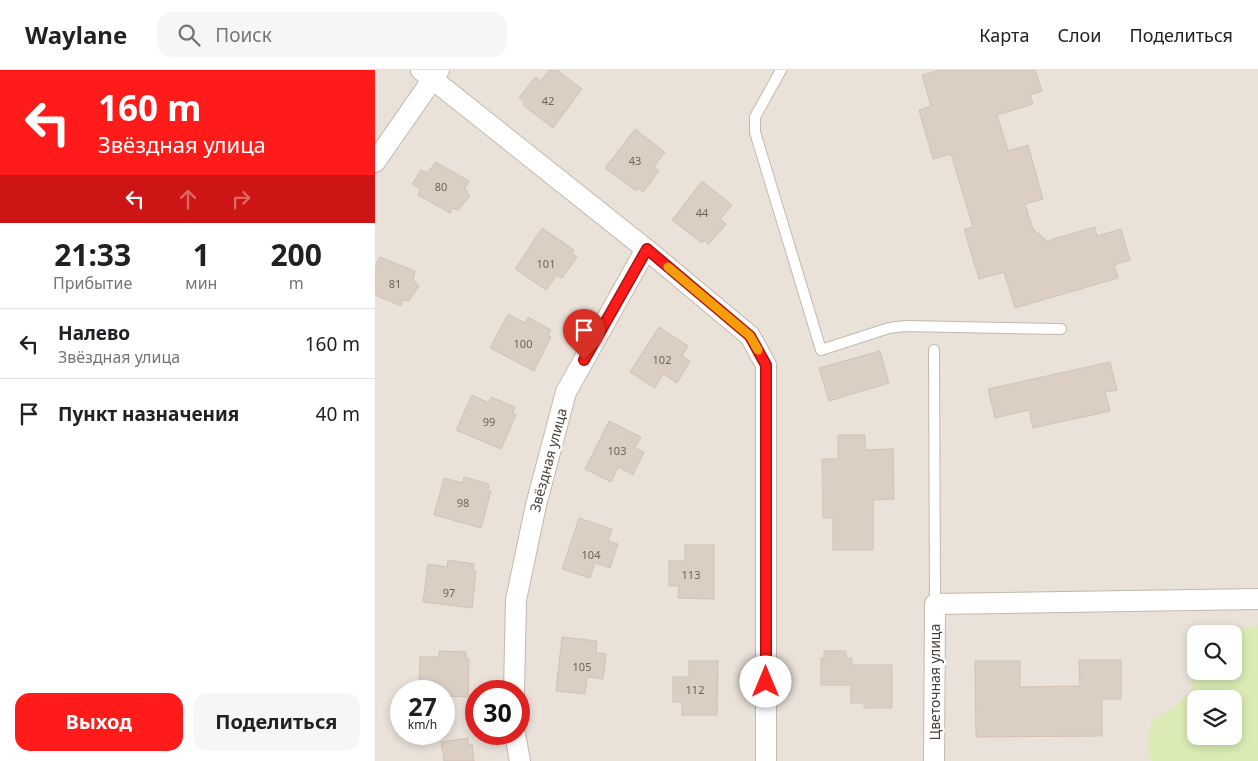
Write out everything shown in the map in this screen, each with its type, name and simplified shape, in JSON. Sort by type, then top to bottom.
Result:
[{"type":"street","points":[[375,162],[431,73],[647,249],[750,336],[766,365],[766,761]]},
{"type":"street","name":"Звёздная улица","points":[[514,680],[516,600],[536,505],[566,392],[647,249]]},
{"type":"street","points":[[935,604],[1258,599]]},
{"type":"street","name":"Цветочная улица","points":[[934,761],[935,604]]},
{"type":"street","points":[[517,745],[520,761]]},
{"type":"lane","points":[[781,70],[755,117],[755,132],[821,350],[889,328],[905,326],[1061,330]]},
{"type":"lane","points":[[934,350],[935,604]]},
{"type":"shaded area","points":[[375,70],[1258,70],[1258,761],[375,761]]},
{"type":"green space","points":[[1258,626],[1258,761],[1151,761],[1148,744],[1152,721],[1187,696],[1187,745],[1242,745],[1242,690],[1191,690],[1193,680],[1242,680],[1242,628]]},
{"type":"building","points":[[549,70],[557,70],[582,89],[553,128],[523,105],[525,102],[519,98],[535,77],[541,81]]},
{"type":"building","points":[[940,70],[1035,70],[1042,91],[1030,95],[1033,104],[997,115],[1008,151],[1028,145],[1043,199],[1025,204],[1033,229],[1047,241],[1095,227],[1097,236],[1121,229],[1130,260],[1114,265],[1118,278],[1015,308],[1004,272],[979,279],[964,229],[973,227],[951,154],[933,159],[919,110],[931,106],[922,75]]},
{"type":"building","points":[[635,129],[665,152],[654,167],[659,171],[643,192],[638,188],[636,191],[605,168]]},
{"type":"building","points":[[436,162],[469,181],[465,189],[470,196],[458,210],[452,208],[450,213],[418,195],[420,189],[412,184],[421,170],[427,173]]},
{"type":"building","points":[[702,181],[732,205],[720,219],[726,224],[709,244],[704,240],[702,243],[672,220]]},
{"type":"building","points":[[542,228],[574,250],[572,253],[577,257],[562,278],[557,275],[546,290],[515,269]]},
{"type":"building","points":[[380,257],[415,271],[413,280],[419,286],[409,301],[403,300],[401,306],[375,295],[375,267]]},
{"type":"building","points":[[508,314],[525,323],[528,317],[551,330],[548,335],[551,337],[534,371],[490,348]]},
{"type":"building","points":[[659,327],[688,346],[682,356],[690,361],[677,383],[663,374],[655,388],[630,372]]},
{"type":"building","points":[[880,351],[889,383],[829,401],[819,368]]},
{"type":"building","points":[[1110,362],[1117,390],[1105,392],[1110,411],[1033,428],[1029,410],[995,418],[988,389]]},
{"type":"building","points":[[472,395],[489,403],[491,397],[515,407],[513,413],[516,415],[501,449],[456,430]]},
{"type":"building","points":[[609,421],[641,437],[635,448],[644,452],[633,475],[618,467],[611,482],[585,469]]},
{"type":"building","points":[[838,435],[865,435],[865,450],[893,449],[894,499],[873,500],[873,550],[833,550],[833,518],[823,518],[822,459],[838,459]]},
{"type":"building","points":[[464,477],[489,484],[488,490],[491,491],[481,528],[434,515],[444,478],[462,483]]},
{"type":"building","points":[[579,518],[612,529],[608,541],[618,544],[610,568],[595,563],[590,578],[562,569]]},
{"type":"building","points":[[685,545],[714,545],[714,599],[678,598],[679,586],[669,586],[669,561],[685,561]]},
{"type":"building","points":[[448,560],[474,564],[473,570],[476,571],[472,608],[423,602],[428,564],[447,567]]},
{"type":"building","points":[[562,637],[597,641],[596,653],[606,654],[603,679],[587,677],[585,694],[556,691]]},
{"type":"building","points":[[439,651],[466,652],[466,658],[469,659],[468,680],[465,680],[465,697],[455,696],[455,680],[419,680],[420,657],[439,657]]},
{"type":"building","points":[[824,651],[846,651],[846,658],[852,658],[852,665],[892,665],[892,708],[864,708],[864,703],[851,703],[851,685],[821,685],[821,658],[824,658]]},
{"type":"building","points":[[1079,660],[1121,660],[1121,699],[1102,699],[1102,736],[976,737],[975,661],[1020,661],[1020,687],[1080,686]]},
{"type":"building","points":[[689,661],[718,661],[717,715],[682,715],[682,702],[673,702],[673,677],[689,677]]},
{"type":"building","points":[[465,738],[465,745],[472,745],[474,761],[444,761],[441,745],[455,745],[455,740]]},
{"type":"slow traffic","points":[[668,267],[750,336],[758,350]]},
{"type":"route","points":[[584,360],[647,249],[750,336],[766,365],[766,682]]}]
